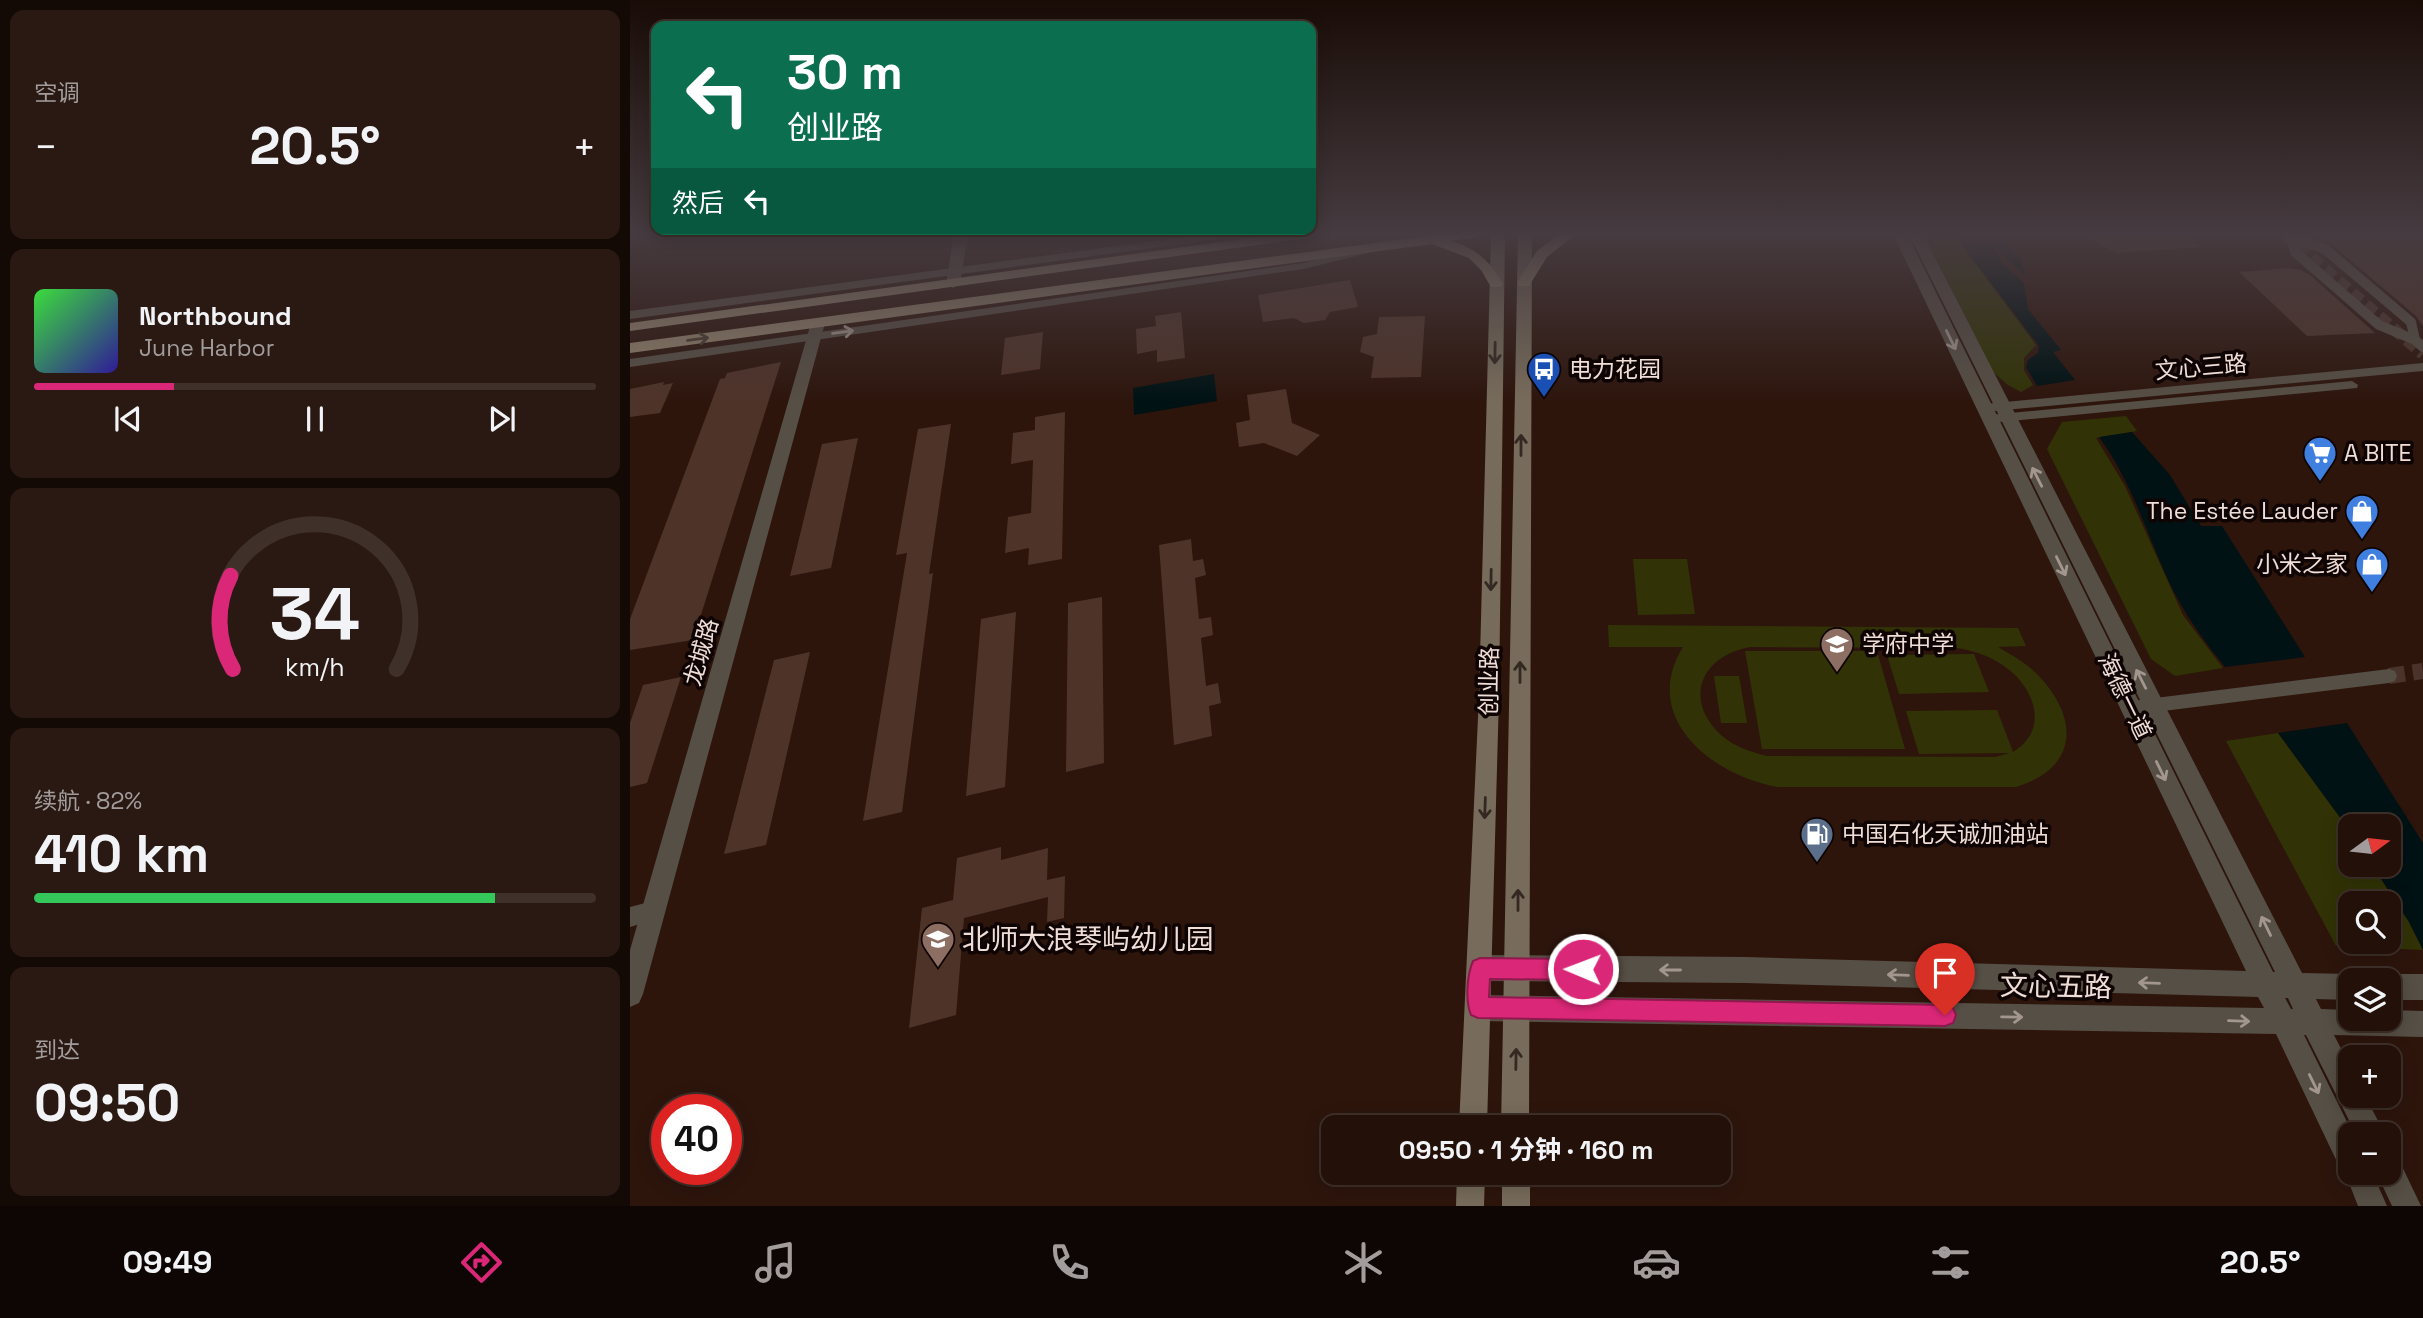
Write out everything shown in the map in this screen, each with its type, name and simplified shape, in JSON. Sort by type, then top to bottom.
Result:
[{"type":"main road","points":[[630,327],[873,290]]},
{"type":"main road","points":[[630,348],[816,329],[1078,290]]},
{"type":"main road","name":"创业路","points":[[1474,1115],[1480,968],[1496,290]]},
{"type":"main road","name":"创业路","points":[[1516,1115],[1524,290]]},
{"type":"main road","points":[[1470,1206],[1471,1185]]},
{"type":"main road","points":[[1516,1185],[1516,1206]]},
{"type":"street","points":[[630,315],[846,290]]},
{"type":"street","name":"海德一道","points":[[1930,290],[2154,705],[2338,1069]]},
{"type":"street","name":"海德一道","points":[[1941,290],[2131,708],[2338,1133]]},
{"type":"street","points":[[2339,290],[2379,325],[2419,344]]},
{"type":"street","points":[[2374,290],[2411,322],[2419,344]]},
{"type":"street","points":[[630,363],[816,329]]},
{"type":"street","name":"龙城路","points":[[630,994],[816,329]]},
{"type":"street","name":"文心三路","points":[[1996,413],[2423,367]]},
{"type":"street","name":"文心三路","points":[[1996,413],[2423,378]]},
{"type":"street","points":[[2131,708],[2389,676]]},
{"type":"street","points":[[630,917],[653,911]]},
{"type":"street","name":"文心五路","points":[[1480,968],[1746,970],[2338,987]]},
{"type":"street","points":[[2401,987],[2423,987]]},
{"type":"street","name":"文心五路","points":[[1478,1008],[2423,1024]]},
{"type":"street","points":[[2363,1185],[2373,1206]]},
{"type":"street","points":[[2396,1185],[2407,1206]]},
{"type":"shaded area","points":[[1952,290],[1995,290],[2036,345],[2024,358],[2024,370],[2033,385],[2021,392],[1993,372]]},
{"type":"shaded area","points":[[1997,290],[2025,290],[2028,309],[2061,350],[2053,352],[2075,380],[2037,386],[2026,367],[2028,360],[2038,353],[2039,346]]},
{"type":"shaded area","points":[[1214,374],[1217,401],[1134,415],[1133,388]]},
{"type":"shaded area","points":[[2126,416],[2137,431],[2096,438],[2125,486],[2183,615],[2223,668],[2175,676],[2151,659],[2047,449],[2062,422]]},
{"type":"shaded area","points":[[2132,432],[2170,475],[2201,526],[2222,526],[2305,657],[2225,667],[2217,657],[2194,626],[2175,593],[2129,489],[2099,437]]},
{"type":"shaded area","points":[[1633,559],[1687,559],[1695,614],[1638,615]]},
{"type":"shaded area","points":[[1608,625],[2018,628],[2026,646],[1998,647],[2029,667],[2052,692],[2066,725],[2066,740],[2061,755],[2052,768],[2036,779],[2016,787],[1778,787],[1753,781],[1730,770],[1708,757],[1690,740],[1677,720],[1670,697],[1672,673],[1683,647],[1609,647]],"holes":[[[1751,647],[1958,648],[1993,659],[2024,685],[2034,709],[2035,721],[2025,743],[2013,752],[1997,710],[1906,711],[1919,754],[2010,753],[1995,757],[1767,756],[1743,749],[1722,736],[1710,722],[1700,694],[1709,669],[1720,659]]]},
{"type":"shaded area","points":[[1745,651],[1877,651],[1905,749],[1762,749]]},
{"type":"shaded area","points":[[1974,654],[1989,692],[1899,694],[1887,655]]},
{"type":"shaded area","points":[[1714,676],[1739,676],[1747,723],[1721,723]]},
{"type":"shaded area","points":[[2347,723],[2423,843],[2423,950],[2401,910],[2401,891],[2389,891],[2380,877],[2401,877],[2401,814],[2338,815],[2278,733]]},
{"type":"shaded area","points":[[2278,733],[2338,815],[2338,877],[2380,877],[2389,891],[2338,891],[2336,946],[2226,741]]},
{"type":"shaded area","points":[[2401,910],[2409,922],[2423,950],[2401,949]]},
{"type":"building","points":[[1287,290],[1353,290],[1358,307],[1330,312],[1325,320],[1304,323],[1294,318],[1263,322],[1258,295]]},
{"type":"building","points":[[2258,290],[2327,290],[2375,333],[2307,336]]},
{"type":"building","points":[[2386,290],[2423,290],[2423,326],[2416,316]]},
{"type":"building","points":[[1181,312],[1185,358],[1157,362],[1157,350],[1137,354],[1136,329],[1156,326],[1155,316]]},
{"type":"building","points":[[1425,316],[1421,377],[1371,378],[1374,357],[1360,352],[1363,337],[1377,334],[1379,317]]},
{"type":"building","points":[[1043,332],[1040,369],[1001,375],[1005,338]]},
{"type":"building","points":[[781,362],[693,640],[630,650],[630,619],[720,379],[725,378],[727,373]]},
{"type":"building","points":[[664,382],[663,385],[673,383],[660,413],[630,417],[630,389]]},
{"type":"building","points":[[1286,389],[1292,423],[1320,435],[1297,456],[1264,443],[1239,447],[1236,423],[1250,420],[1247,395]]},
{"type":"building","points":[[1065,412],[1062,559],[1028,565],[1029,548],[1005,553],[1008,517],[1031,513],[1033,460],[1011,464],[1013,433],[1035,430],[1035,417]]},
{"type":"building","points":[[951,424],[929,574],[933,573],[902,812],[863,821],[907,553],[896,555],[918,429]]},
{"type":"building","points":[[858,438],[831,568],[790,576],[822,444]]},
{"type":"building","points":[[1191,539],[1193,561],[1203,559],[1206,575],[1195,578],[1199,619],[1211,617],[1213,635],[1201,638],[1206,686],[1218,683],[1221,703],[1209,706],[1212,736],[1174,745],[1159,545]]},
{"type":"building","points":[[1102,597],[1104,763],[1066,772],[1068,603]]},
{"type":"building","points":[[1016,612],[1005,787],[966,796],[981,619]]},
{"type":"building","points":[[810,652],[766,845],[724,854],[774,660]]},
{"type":"building","points":[[681,677],[647,783],[630,787],[630,723],[643,685]]},
{"type":"building","name":"北师大浪琴屿幼儿园","points":[[1001,847],[1001,860],[1048,848],[1047,880],[1065,876],[1064,918],[1047,922],[1048,897],[964,918],[956,1015],[909,1028],[922,908],[953,900],[957,858]]},
{"type":"tunnel","points":[[2349,290],[2423,354]]},
{"type":"tunnel","points":[[2389,676],[2423,671]]},
{"type":"place","name":"电力花园","points":[[1544,399]]},
{"type":"place","name":"A BITE","points":[[2320,483]]},
{"type":"place","name":"The Estée Lauder","points":[[2362,541]]},
{"type":"place","name":"小米之家","points":[[2372,594]]},
{"type":"place","name":"学府中学","points":[[1837,674]]},
{"type":"place","name":"中国石化天诚加油站","points":[[1817,864]]},
{"type":"place","name":"北师大浪琴屿幼儿园","points":[[938,969]]},
{"type":"route","points":[[1583,969],[1480,968],[1478,1008],[1945,1015]]}]
